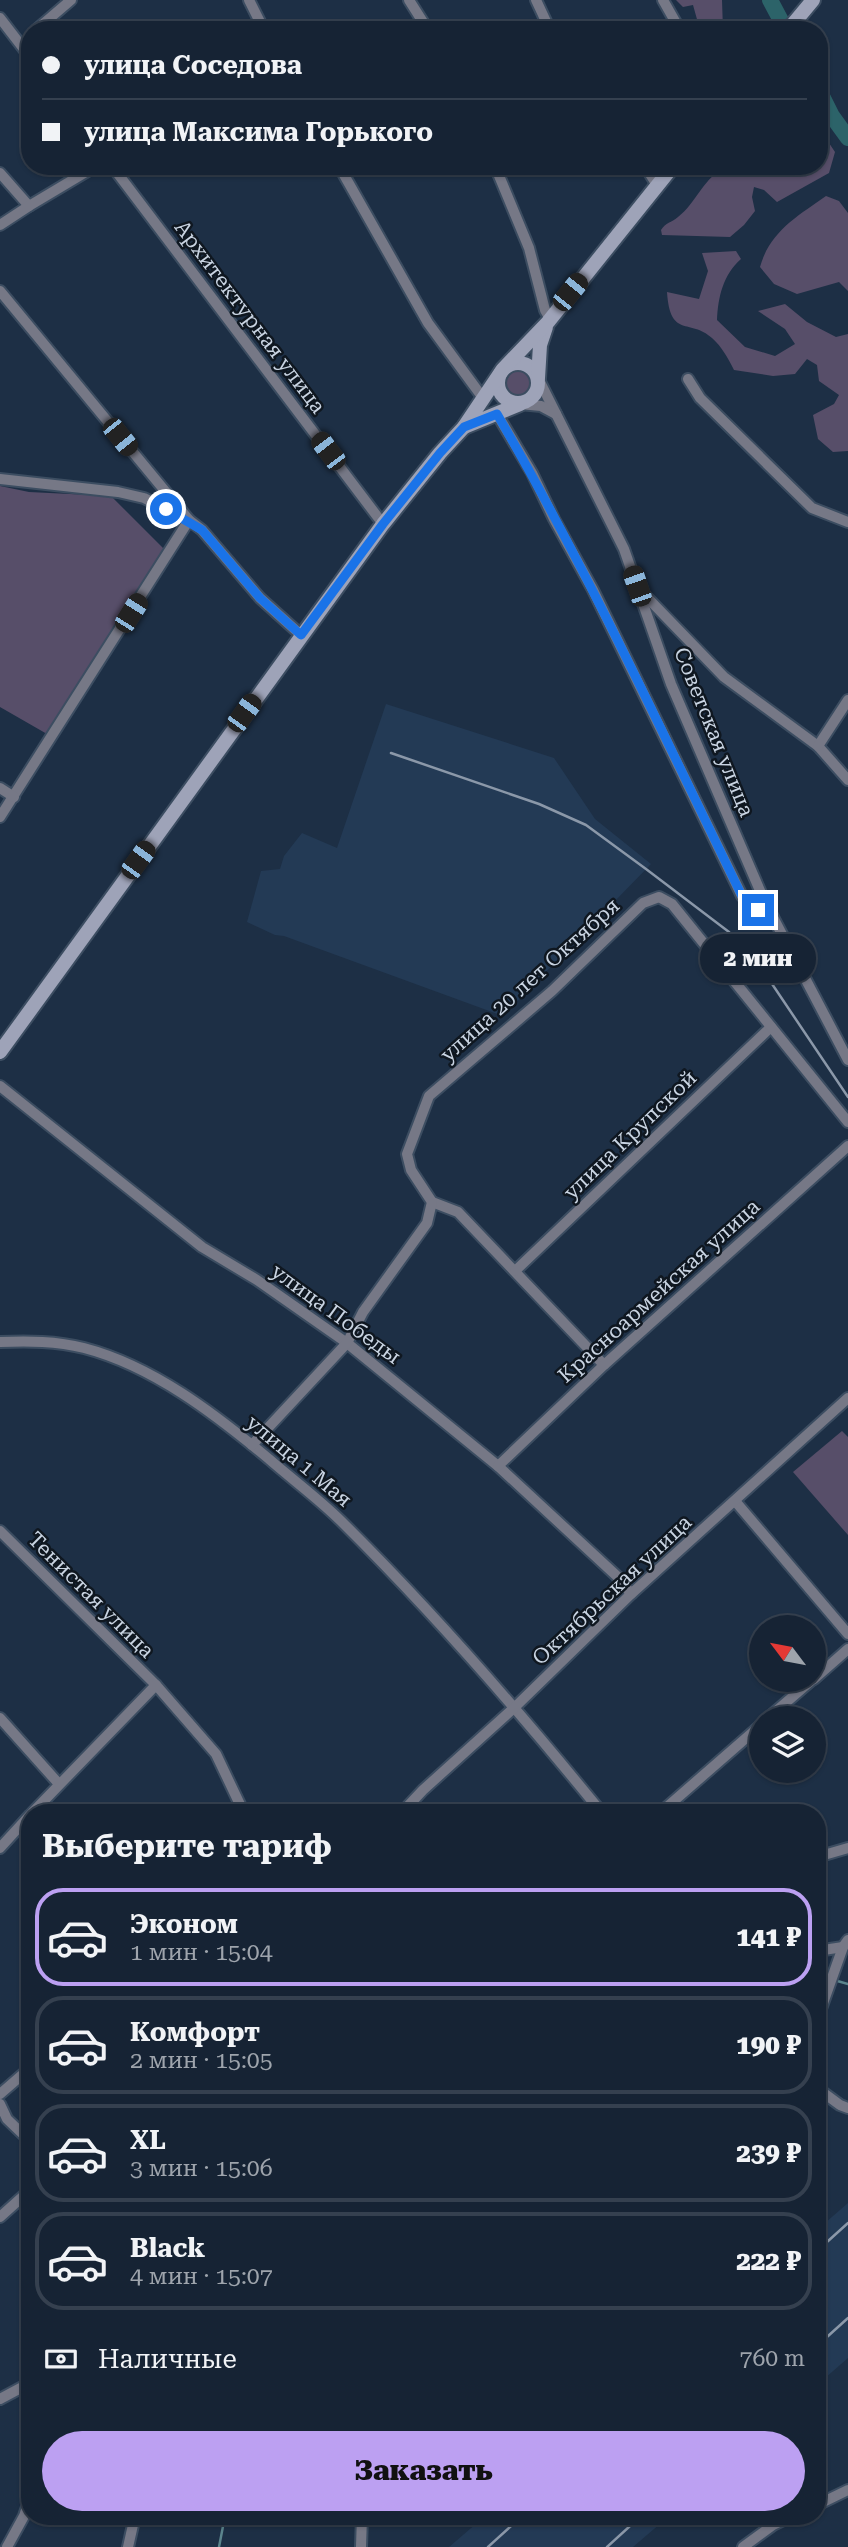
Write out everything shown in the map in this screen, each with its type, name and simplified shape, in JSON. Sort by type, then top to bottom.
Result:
[{"type":"main road","points":[[796,21],[813,0]]},
{"type":"main road","points":[[0,1052],[383,524],[464,427],[503,369],[549,321],[665,175]]},
{"type":"main road","points":[[464,427],[534,396],[538,391],[540,345],[549,321]]},
{"type":"main road","points":[[520,404],[502,396],[498,386],[503,369],[519,362],[529,365],[538,378]]},
{"type":"street","points":[[46,21],[71,0]]},
{"type":"street","points":[[249,0],[260,21]]},
{"type":"street","points":[[409,0],[422,21]]},
{"type":"street","points":[[536,0],[546,21]]},
{"type":"street","points":[[663,0],[675,21]]},
{"type":"street","points":[[0,19],[21,46]]},
{"type":"street","points":[[0,173],[29,205]]},
{"type":"street","points":[[0,226],[29,205],[81,175]]},
{"type":"street","name":"Архитектурная улица","points":[[119,175],[383,524]]},
{"type":"street","points":[[345,175],[428,323],[483,398]]},
{"type":"street","points":[[499,175],[529,248],[549,321]]},
{"type":"street","points":[[651,175],[657,185]]},
{"type":"street","points":[[0,291],[189,520]]},
{"type":"street","name":"Советская улица","points":[[538,378],[624,549],[671,684],[775,923],[848,1060]]},
{"type":"street","points":[[688,379],[700,398],[812,508],[848,522]]},
{"type":"street","points":[[520,404],[541,406],[556,414]]},
{"type":"street","points":[[497,414],[532,473],[593,590],[742,896],[775,923]]},
{"type":"street","points":[[0,479],[118,492],[144,498],[189,520],[202,530],[260,598],[301,635]]},
{"type":"street","points":[[0,817],[189,520]]},
{"type":"street","points":[[637,586],[724,677],[818,746],[848,780]]},
{"type":"street","points":[[818,746],[848,699]]},
{"type":"street","points":[[0,788],[14,797]]},
{"type":"street","name":"улица 20 лет Октября","points":[[432,1202],[411,1170],[407,1154],[429,1096],[552,991],[643,903],[659,897],[672,904],[771,1027]]},
{"type":"street","points":[[771,1027],[848,1122]]},
{"type":"street","name":"улица Крупской","points":[[515,1270],[771,1027]]},
{"type":"street","name":"улица Победы","points":[[0,1086],[202,1247],[257,1280],[347,1342],[498,1466],[619,1578],[631,1594]]},
{"type":"street","name":"Красноармейская улица","points":[[498,1466],[604,1364],[848,1146]]},
{"type":"street","points":[[252,1445],[347,1342],[362,1312],[427,1223],[432,1202],[458,1212],[604,1364]]},
{"type":"street","name":"улица 1 Мая","points":[[0,1342],[44,1341],[85,1348],[121,1361],[195,1403],[252,1445],[340,1520],[515,1707],[595,1804]]},
{"type":"street","name":"Октябрьская улица","points":[[410,1804],[631,1594],[848,1398]]},
{"type":"street","points":[[735,1501],[848,1634]]},
{"type":"street","name":"Тенистая улица","points":[[0,1531],[164,1692],[216,1754],[239,1804]]},
{"type":"street","points":[[826,1668],[848,1649]]},
{"type":"street","name":"Тенистая улица","points":[[40,1804],[156,1685]]},
{"type":"street","points":[[782,1706],[798,1692]]},
{"type":"street","points":[[0,1718],[58,1784]]},
{"type":"street","points":[[670,1804],[749,1735]]},
{"type":"street","name":"Тенистая улица","points":[[0,1848],[21,1825]]},
{"type":"street","points":[[826,1854],[848,1848]]},
{"type":"street","points":[[826,1948],[845,1943]]},
{"type":"street","points":[[826,1998],[845,1943]]},
{"type":"street","points":[[0,2094],[21,2076]]},
{"type":"street","points":[[826,2095],[848,2108]]},
{"type":"street","points":[[0,2104],[4,2119],[21,2133]]},
{"type":"street","points":[[0,2217],[21,2197]]},
{"type":"street","points":[[0,2399],[21,2388]]},
{"type":"street","points":[[826,2501],[848,2490]]},
{"type":"street","points":[[7,2547],[21,2521]]},
{"type":"street","points":[[128,2547],[133,2525]]},
{"type":"street","points":[[361,2547],[362,2525]]},
{"type":"street","points":[[743,2547],[773,2525]]},
{"type":"shaded area","points":[[676,0],[722,0],[723,21],[697,21],[693,5],[683,7]]},
{"type":"shaded area","points":[[828,142],[835,152],[828,174]]},
{"type":"shaded area","points":[[714,175],[825,175],[777,202],[764,190],[754,187],[752,197],[755,211],[730,237],[662,235],[663,227],[684,211]]},
{"type":"shaded area","points":[[826,196],[839,201],[848,213],[848,291],[839,282],[797,294],[774,284],[760,267],[765,254],[786,226]]},
{"type":"shaded area","points":[[736,251],[741,259],[730,272],[723,287],[717,320],[745,347],[775,356],[795,344],[785,329],[758,311],[785,304],[807,322],[836,337],[848,334],[848,451],[833,452],[818,439],[813,415],[834,404],[839,395],[819,381],[817,365],[807,359],[795,374],[773,376],[734,370],[712,338],[704,332],[682,325],[672,316],[667,292],[699,299],[708,271],[702,253]]},
{"type":"shaded area","points":[[518,367],[529,371],[533,382],[529,393],[518,397],[507,393],[503,382],[507,371]]},
{"type":"shaded area","points":[[0,486],[29,492],[111,496],[165,550],[47,734],[0,707]]},
{"type":"shaded area","points":[[386,704],[554,758],[595,819],[651,864],[503,1016],[275,935],[247,922],[261,871],[280,869],[284,856],[302,833],[337,848]]},
{"type":"shaded area","points":[[842,1431],[848,1437],[848,1535],[793,1472]]},
{"type":"shaded area","points":[[848,2203],[848,2358],[826,2377],[826,2222]]},
{"type":"shaded area","points":[[475,2525],[659,2525],[633,2547],[449,2547]]},
{"type":"waterway","points":[[770,0],[781,21]]},
{"type":"waterway","points":[[828,108],[848,138]]},
{"type":"waterway","points":[[834,1980],[848,1984]]},
{"type":"waterway","points":[[219,2547],[223,2525]]},
{"type":"railway","points":[[391,753],[539,804],[586,825],[646,869],[729,932],[762,969],[848,1097]]},
{"type":"railway","points":[[826,2243],[848,2223]]},
{"type":"railway","points":[[826,2338],[848,2318]]},
{"type":"railway","points":[[488,2547],[512,2525]]},
{"type":"railway","points":[[607,2547],[631,2525]]},
{"type":"route","points":[[166,509],[202,530],[260,598],[301,635],[383,524],[440,453],[464,427],[497,414],[532,473],[593,590],[742,896],[758,910]]}]
